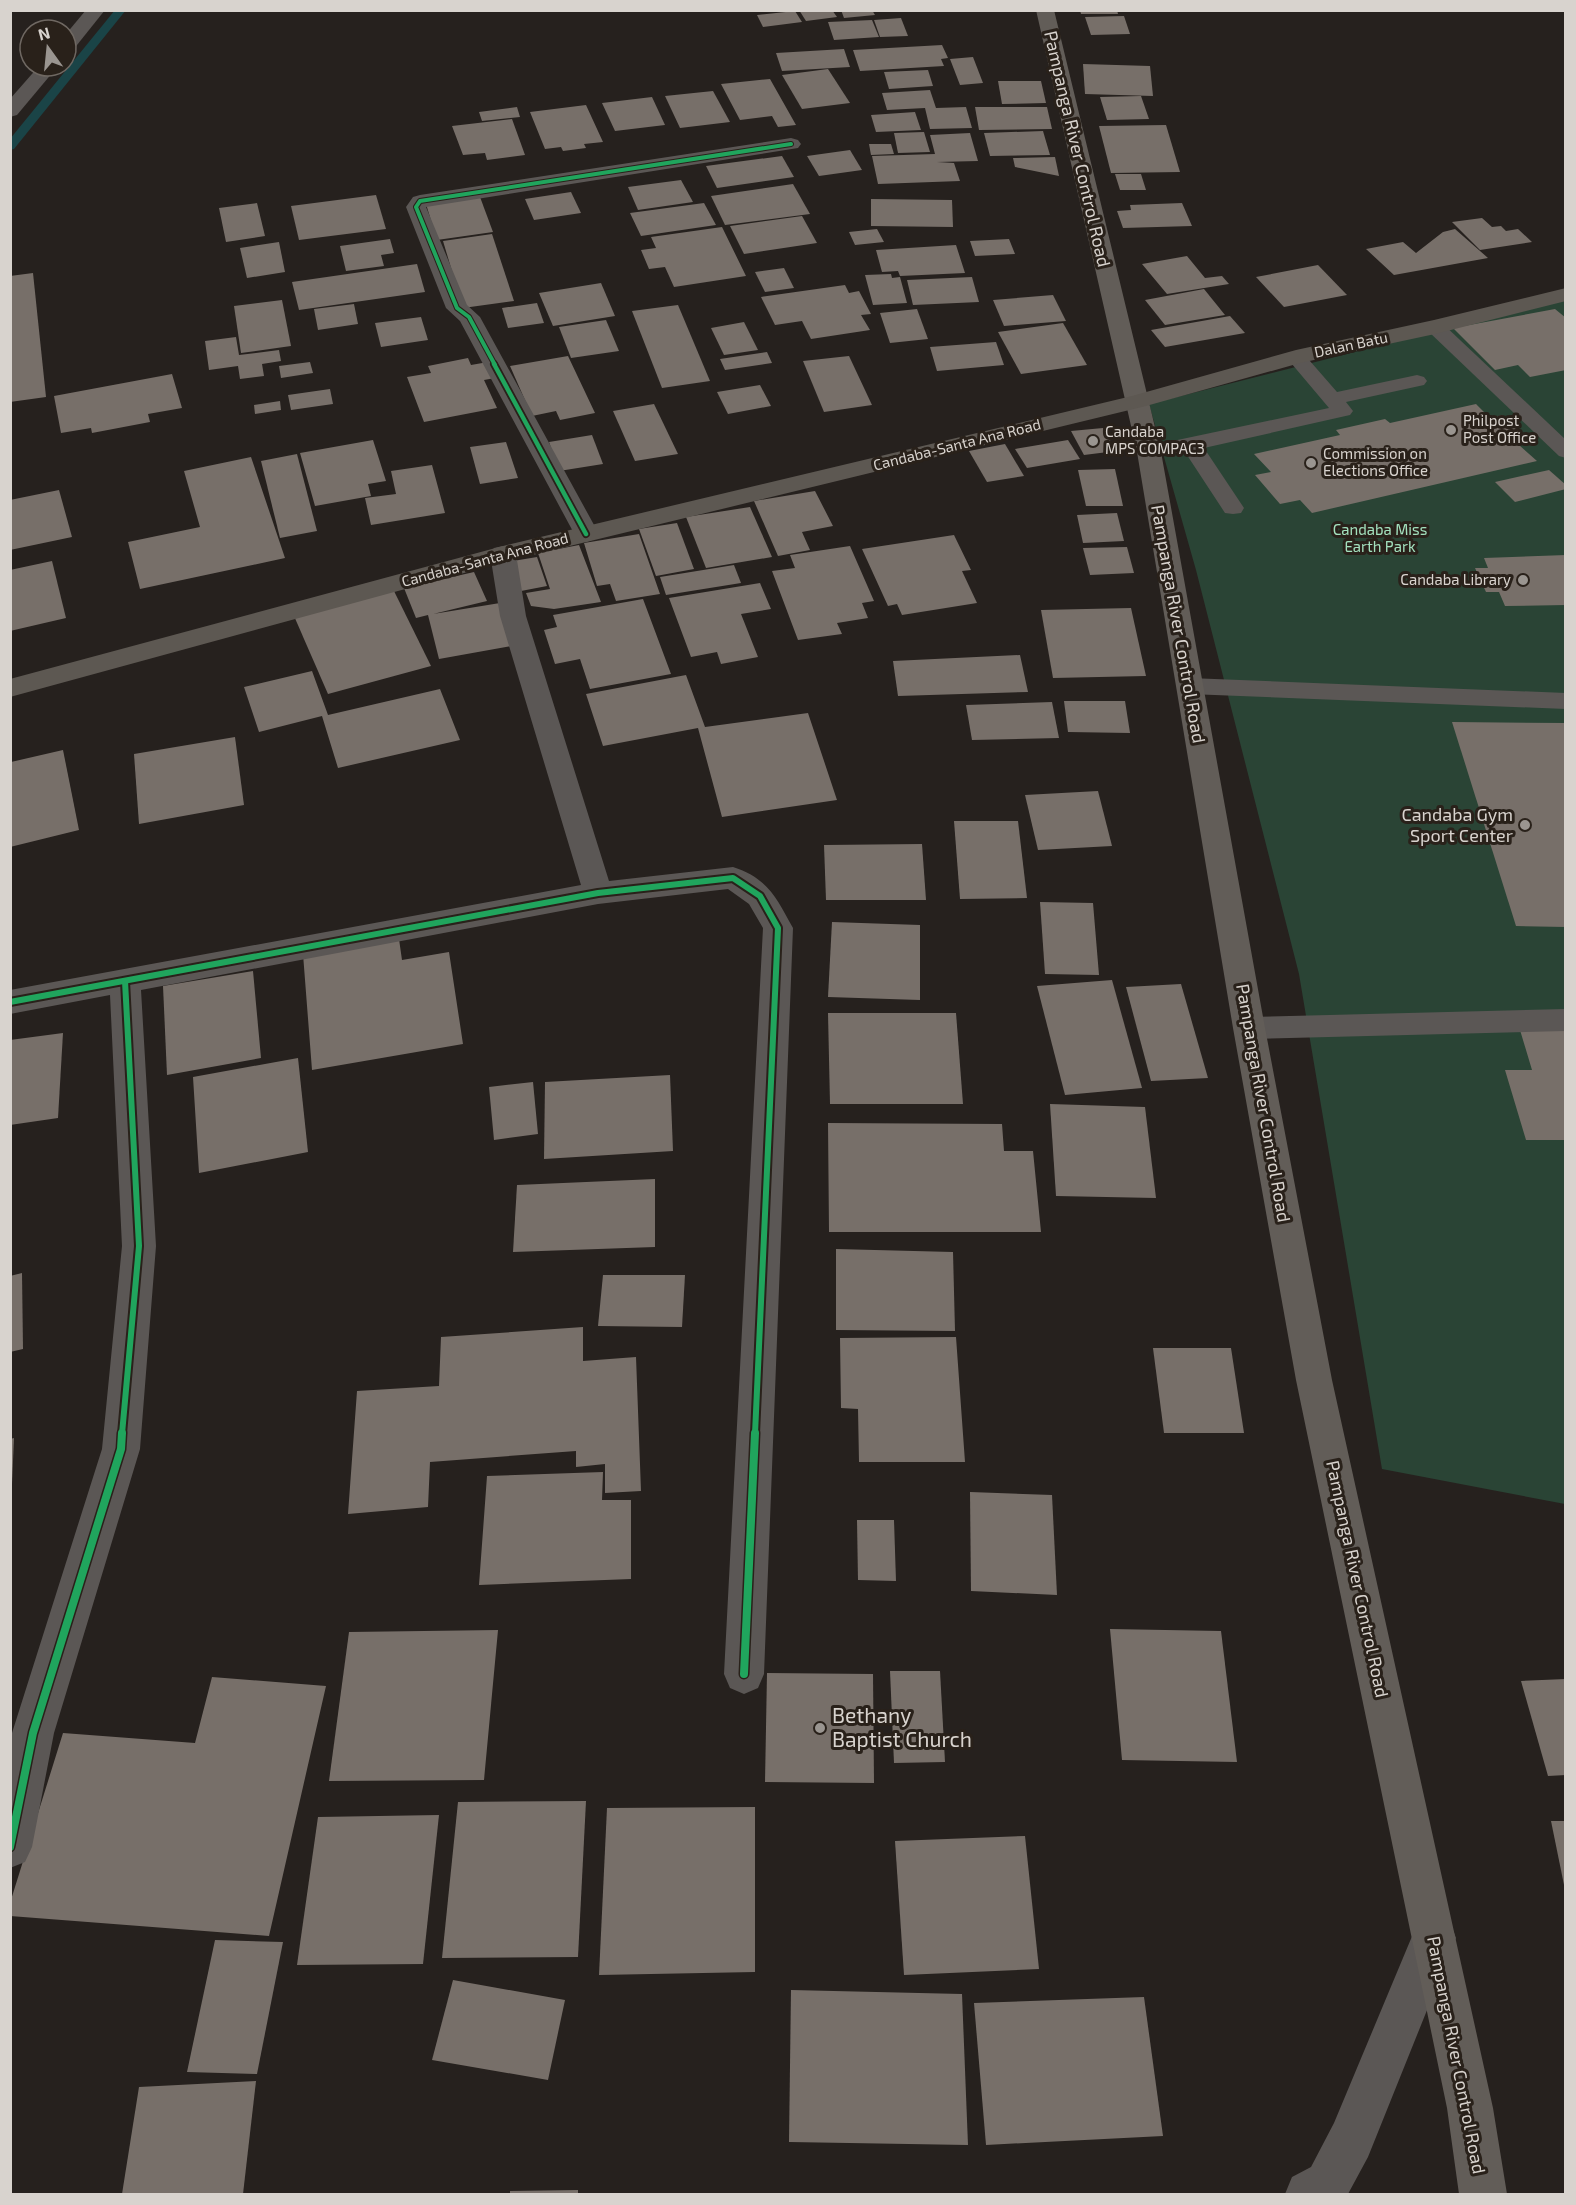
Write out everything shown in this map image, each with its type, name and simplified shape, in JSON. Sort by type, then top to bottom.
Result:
[{"type":"main road","name":"Pampanga River Control Road","points":[[1045,10],[1149,452],[1249,1028],[1314,1380],[1470,2108],[1483,2194]]},
{"type":"main road","name":"Dalan Batu","points":[[1138,401],[1296,357],[1435,327],[1566,294]]},
{"type":"main road","name":"Candaba-Santa Ana Road","points":[[10,688],[503,554],[1138,401]]},
{"type":"street","points":[[78,32],[96,10]]},
{"type":"street","points":[[10,111],[39,78]]},
{"type":"street","points":[[586,534],[469,317],[457,308],[416,207],[420,201],[791,144]]},
{"type":"street","points":[[503,554],[513,616],[598,893]]},
{"type":"street","points":[[10,1002],[598,893],[733,878],[760,896],[778,927],[744,1674]]},
{"type":"street","points":[[10,1847],[33,1733],[121,1449],[139,1246],[125,981]]},
{"type":"street","points":[[1309,2194],[1328,2184],[1351,2140],[1434,1938]]},
{"type":"lane","points":[[1435,327],[1566,452]]},
{"type":"lane","points":[[1149,452],[1191,445],[1343,411],[1296,357]]},
{"type":"lane","points":[[1332,399],[1417,381]]},
{"type":"lane","points":[[1191,445],[1233,508]]},
{"type":"lane","points":[[1189,686],[1566,700]]},
{"type":"lane","points":[[1249,1028],[1566,1020]]},
{"type":"green space","name":"Candaba Miss Earth Park","points":[[1565,299],[1565,1504],[1382,1469],[1299,974],[1196,570],[1149,404]]},
{"type":"building","points":[[799,10],[832,10],[837,17],[806,21]]},
{"type":"building","points":[[841,10],[872,10],[875,15],[844,18]]},
{"type":"building","points":[[1080,10],[1117,10],[1118,14],[1081,14]]},
{"type":"building","points":[[795,11],[802,22],[763,27],[757,15]]},
{"type":"building","points":[[1124,16],[1130,34],[1091,35],[1085,17]]},
{"type":"building","points":[[901,18],[908,36],[880,37],[874,20]]},
{"type":"building","points":[[872,20],[879,37],[834,40],[828,22]]},
{"type":"building","points":[[942,45],[948,58],[941,59],[944,66],[860,71],[853,50]]},
{"type":"building","points":[[844,49],[850,67],[782,71],[776,53]]},
{"type":"building","points":[[973,57],[983,83],[960,85],[950,59]]},
{"type":"building","points":[[1083,64],[1150,66],[1153,96],[1085,94]]},
{"type":"building","points":[[828,69],[850,103],[802,109],[782,75]]},
{"type":"building","points":[[928,70],[933,86],[889,89],[884,72]]},
{"type":"building","points":[[770,79],[796,125],[778,127],[772,116],[740,120],[721,84]]},
{"type":"building","points":[[998,81],[1041,81],[1046,103],[1002,104]]},
{"type":"building","points":[[930,90],[936,108],[966,107],[972,128],[930,129],[925,108],[887,110],[882,93]]},
{"type":"building","points":[[713,91],[730,122],[680,128],[665,96]]},
{"type":"building","points":[[1141,96],[1149,119],[1107,120],[1100,97]]},
{"type":"building","points":[[652,97],[665,125],[615,131],[602,103]]},
{"type":"building","points":[[586,105],[603,142],[584,144],[586,148],[563,151],[561,147],[545,149],[530,112]]},
{"type":"building","points":[[517,107],[520,117],[482,121],[479,112]]},
{"type":"building","points":[[975,107],[1047,107],[1052,129],[979,130]]},
{"type":"building","points":[[915,112],[921,130],[876,132],[871,115]]},
{"type":"building","points":[[512,119],[525,155],[487,160],[485,153],[463,155],[452,126]]},
{"type":"building","points":[[1166,125],[1180,172],[1111,173],[1099,126]]},
{"type":"building","points":[[1043,131],[1050,155],[990,156],[984,133]]},
{"type":"building","points":[[924,132],[930,152],[898,153],[894,133]]},
{"type":"building","points":[[970,133],[978,161],[937,162],[954,163],[960,181],[878,184],[872,156],[935,154],[930,135]]},
{"type":"building","points":[[869,144],[891,144],[894,154],[871,155]]},
{"type":"building","points":[[850,150],[862,170],[819,176],[807,156]]},
{"type":"building","points":[[782,156],[794,177],[717,188],[706,166]]},
{"type":"building","points":[[1055,157],[1059,176],[1015,167],[1013,158]]},
{"type":"building","points":[[1115,174],[1141,174],[1146,190],[1120,190]]},
{"type":"building","points":[[681,180],[693,202],[638,210],[628,187]]},
{"type":"building","points":[[793,184],[810,214],[725,225],[711,196]]},
{"type":"building","points":[[571,192],[581,213],[534,220],[525,199]]},
{"type":"building","points":[[376,195],[386,229],[299,240],[291,206]]},
{"type":"building","points":[[480,197],[493,232],[437,240],[426,204]]},
{"type":"building","points":[[871,199],[952,200],[953,227],[871,226]]},
{"type":"building","points":[[257,203],[265,236],[226,242],[219,208]]},
{"type":"building","points":[[704,203],[716,225],[641,236],[630,213]]},
{"type":"building","points":[[1182,203],[1192,226],[1123,228],[1117,211],[1131,210],[1130,205]]},
{"type":"building","points":[[802,216],[817,243],[744,254],[730,226]]},
{"type":"building","points":[[1482,218],[1492,227],[1501,226],[1506,231],[1518,229],[1532,242],[1480,250],[1452,222]]},
{"type":"building","points":[[722,227],[746,276],[674,287],[665,267],[649,269],[641,250],[656,248],[651,237]]},
{"type":"building","points":[[877,229],[884,242],[855,245],[849,232]]},
{"type":"building","points":[[1455,229],[1488,258],[1394,275],[1366,249],[1403,242],[1416,253],[1443,232]]},
{"type":"building","points":[[492,234],[514,301],[463,308],[443,241]]},
{"type":"building","points":[[390,239],[394,253],[381,255],[384,266],[346,271],[340,246]]},
{"type":"building","points":[[1009,239],[1015,254],[975,256],[970,241]]},
{"type":"building","points":[[279,242],[285,272],[247,278],[240,248]]},
{"type":"building","points":[[956,245],[965,273],[900,276],[898,271],[882,272],[876,250]]},
{"type":"building","points":[[1187,256],[1205,278],[1222,276],[1229,284],[1167,294],[1142,264]]},
{"type":"building","points":[[417,264],[425,292],[299,310],[292,282]]},
{"type":"building","points":[[1318,265],[1347,295],[1284,307],[1256,277]]},
{"type":"building","points":[[784,268],[794,288],[765,292],[755,272]]},
{"type":"building","points":[[33,273],[46,397],[10,402],[10,276]]},
{"type":"building","points":[[891,274],[892,278],[900,277],[907,303],[873,305],[865,275]]},
{"type":"building","points":[[972,277],[979,302],[913,305],[907,280]]},
{"type":"building","points":[[601,283],[615,316],[553,326],[539,293]]},
{"type":"building","points":[[845,285],[849,293],[859,291],[871,314],[861,315],[870,330],[811,339],[802,321],[775,325],[761,297]]},
{"type":"building","points":[[1204,289],[1225,315],[1165,325],[1145,300]]},
{"type":"building","points":[[1053,295],[1066,321],[1004,326],[993,300]]},
{"type":"building","points":[[282,300],[291,346],[241,353],[234,306]]},
{"type":"building","points":[[537,303],[544,323],[508,328],[502,308]]},
{"type":"building","points":[[354,304],[358,324],[318,330],[314,309]]},
{"type":"building","points":[[678,305],[710,381],[662,388],[632,311]]},
{"type":"building","points":[[917,309],[928,339],[890,343],[880,313]]},
{"type":"building","points":[[1555,309],[1566,318],[1566,370],[1530,377],[1518,365],[1495,370],[1453,328]]},
{"type":"building","points":[[1230,316],[1245,333],[1165,347],[1151,330]]},
{"type":"building","points":[[421,317],[428,340],[381,347],[375,323]]},
{"type":"building","points":[[606,320],[619,351],[571,358],[559,327]]},
{"type":"building","points":[[744,322],[758,350],[724,355],[711,328]]},
{"type":"building","points":[[1063,323],[1087,365],[1021,374],[998,332]]},
{"type":"building","points":[[236,337],[239,355],[279,350],[281,361],[262,364],[264,376],[240,379],[238,366],[209,370],[205,341]]},
{"type":"building","points":[[996,342],[1004,365],[937,371],[930,347]]},
{"type":"building","points":[[767,352],[772,363],[725,370],[720,359]]},
{"type":"building","points":[[568,356],[595,413],[560,420],[556,411],[532,416],[510,366]]},
{"type":"building","points":[[849,356],[872,405],[824,412],[803,361]]},
{"type":"building","points":[[468,358],[471,365],[488,362],[495,378],[484,380],[497,408],[424,422],[407,377],[431,373],[428,366]]},
{"type":"building","points":[[310,362],[313,373],[281,378],[279,366]]},
{"type":"building","points":[[172,374],[182,408],[148,414],[150,422],[92,433],[91,428],[61,433],[54,396]]},
{"type":"building","points":[[760,385],[771,406],[728,414],[717,392]]},
{"type":"building","points":[[330,389],[333,404],[291,410],[288,395]]},
{"type":"building","points":[[280,401],[281,410],[255,414],[254,405]]},
{"type":"building","points":[[654,404],[678,454],[635,461],[613,411]]},
{"type":"building","points":[[1476,404],[1490,418],[1502,415],[1531,442],[1519,445],[1537,461],[1312,513],[1300,500],[1280,504],[1255,475],[1271,472],[1254,454],[1340,435],[1336,430],[1385,419],[1390,423]]},
{"type":"building","name":"Candaba MPS COMPAC3","points":[[1103,428],[1116,451],[1084,455],[1071,431]]},
{"type":"building","points":[[592,435],[603,464],[559,471],[549,442]]},
{"type":"building","points":[[373,440],[386,481],[368,484],[371,496],[315,506],[300,453]]},
{"type":"building","points":[[1068,440],[1080,459],[1027,468],[1015,449]]},
{"type":"building","points":[[506,442],[518,478],[480,484],[470,447]]},
{"type":"building","points":[[1005,444],[1024,476],[987,482],[969,451]]},
{"type":"building","points":[[297,454],[317,531],[280,538],[261,461]]},
{"type":"building","points":[[251,457],[285,558],[140,589],[128,542],[200,527],[184,471]]},
{"type":"building","points":[[432,465],[445,513],[371,525],[365,498],[396,494],[391,471]]},
{"type":"building","points":[[1115,469],[1123,506],[1086,506],[1078,470]]},
{"type":"building","points":[[1549,470],[1566,485],[1566,489],[1515,502],[1495,482]]},
{"type":"building","points":[[59,490],[72,537],[10,550],[10,500]]},
{"type":"building","points":[[815,491],[833,526],[802,532],[810,550],[778,556],[754,501]]},
{"type":"building","points":[[750,507],[772,557],[706,568],[686,517]]},
{"type":"building","points":[[1117,513],[1124,541],[1083,543],[1077,515]]},
{"type":"building","points":[[677,523],[694,569],[656,576],[639,529]]},
{"type":"building","points":[[639,534],[660,594],[616,601],[610,584],[597,586],[584,543]]},
{"type":"building","points":[[954,535],[971,570],[962,571],[977,603],[902,615],[897,604],[888,606],[862,549]]},
{"type":"building","points":[[579,545],[601,602],[554,609],[531,606],[526,593],[550,589],[538,553]]},
{"type":"building","points":[[850,546],[874,601],[862,603],[868,618],[837,623],[842,634],[798,640],[772,571],[795,568],[790,555]]},
{"type":"building","points":[[1127,547],[1134,573],[1090,575],[1083,548]]},
{"type":"building","name":"Candaba Library","points":[[1566,555],[1566,605],[1505,606],[1499,592],[1486,592],[1475,568],[1488,568],[1484,558]]},
{"type":"building","points":[[537,557],[547,586],[521,591],[513,561]]},
{"type":"building","points":[[52,561],[66,618],[10,631],[10,570]]},
{"type":"building","points":[[734,565],[741,583],[666,595],[660,577]]},
{"type":"building","points":[[474,572],[487,601],[433,614],[500,603],[512,646],[439,659],[428,615],[416,618],[404,588]]},
{"type":"building","points":[[760,583],[771,609],[741,614],[758,657],[721,664],[717,652],[691,657],[669,598]]},
{"type":"building","points":[[393,589],[431,666],[328,694],[294,616]]},
{"type":"building","points":[[643,599],[671,674],[590,689],[580,659],[555,664],[544,630],[557,627],[553,615]]},
{"type":"building","points":[[1131,608],[1146,676],[1053,678],[1041,610]]},
{"type":"building","points":[[1020,655],[1028,692],[898,696],[893,661]]},
{"type":"building","points":[[312,671],[328,715],[440,689],[460,740],[338,768],[322,716],[259,732],[244,687]]},
{"type":"building","points":[[686,675],[705,727],[808,713],[837,800],[722,817],[698,728],[603,746],[586,694]]},
{"type":"building","points":[[1064,701],[1125,701],[1130,733],[1068,732]]},
{"type":"building","points":[[1052,702],[1059,738],[972,740],[966,705]]},
{"type":"building","name":"Candaba Gym Sport Center","points":[[1452,722],[1566,723],[1566,927],[1516,926]]},
{"type":"building","points":[[235,737],[244,805],[139,824],[134,754]]},
{"type":"building","points":[[63,750],[79,830],[10,847],[11,762]]},
{"type":"building","points":[[1098,791],[1112,846],[1038,850],[1025,795]]},
{"type":"building","points":[[954,821],[1018,821],[1027,898],[960,899]]},
{"type":"building","points":[[922,844],[926,900],[826,900],[824,845]]},
{"type":"building","points":[[1040,902],[1093,903],[1099,975],[1045,974]]},
{"type":"building","points":[[832,922],[920,925],[920,1000],[828,997]]},
{"type":"building","points":[[399,939],[402,960],[449,952],[463,1044],[312,1070],[303,954]]},
{"type":"building","points":[[253,971],[261,1058],[167,1075],[163,986]]},
{"type":"building","points":[[1112,980],[1142,1088],[1065,1095],[1037,986]]},
{"type":"building","points":[[1181,984],[1208,1078],[1151,1081],[1126,987]]},
{"type":"building","points":[[828,1013],[956,1013],[963,1104],[830,1104]]},
{"type":"building","points":[[1520,1030],[1566,1030],[1566,1140],[1526,1140],[1505,1070],[1532,1070]]},
{"type":"building","points":[[63,1033],[58,1118],[10,1125],[10,1040]]},
{"type":"building","points":[[298,1058],[308,1152],[199,1173],[193,1077]]},
{"type":"building","points":[[670,1075],[673,1151],[544,1159],[545,1082]]},
{"type":"building","points":[[533,1082],[538,1134],[494,1140],[489,1087]]},
{"type":"building","points":[[1050,1104],[1145,1107],[1156,1198],[1056,1196]]},
{"type":"building","points":[[828,1123],[1002,1124],[1004,1151],[1033,1151],[1041,1232],[829,1232]]},
{"type":"building","points":[[655,1179],[655,1247],[513,1252],[517,1185]]},
{"type":"building","points":[[836,1249],[953,1252],[955,1331],[836,1330]]},
{"type":"building","points":[[22,1273],[23,1349],[10,1352],[10,1276]]},
{"type":"building","points":[[603,1275],[685,1275],[682,1327],[598,1326]]},
{"type":"building","points":[[583,1327],[583,1361],[636,1357],[641,1491],[605,1493],[605,1464],[576,1467],[576,1451],[430,1462],[428,1507],[348,1514],[357,1391],[439,1386],[441,1337]]},
{"type":"building","points":[[956,1337],[965,1462],[859,1462],[858,1409],[841,1408],[840,1338]]},
{"type":"building","points":[[1153,1348],[1231,1348],[1244,1433],[1164,1433]]},
{"type":"building","points":[[14,1438],[12,1484],[10,1484],[10,1439]]},
{"type":"building","points":[[603,1472],[602,1500],[631,1500],[631,1579],[479,1585],[487,1476]]},
{"type":"building","points":[[970,1492],[1052,1495],[1057,1595],[971,1591]]},
{"type":"building","points":[[857,1520],[894,1520],[896,1581],[858,1580]]},
{"type":"building","points":[[1110,1629],[1221,1631],[1237,1762],[1122,1760]]},
{"type":"building","points":[[498,1630],[484,1780],[329,1781],[349,1632]]},
{"type":"building","points":[[890,1671],[940,1671],[945,1762],[894,1763]]},
{"type":"building","name":"Bethany Baptist Church","points":[[767,1673],[873,1674],[874,1783],[765,1782]]},
{"type":"building","points":[[212,1677],[326,1686],[269,1936],[10,1916],[10,1903],[63,1733],[195,1743]]},
{"type":"building","points":[[1566,1679],[1566,1775],[1548,1776],[1521,1681]]},
{"type":"building","points":[[586,1801],[578,1957],[442,1958],[458,1802]]},
{"type":"building","points":[[755,1807],[755,1972],[599,1975],[607,1808]]},
{"type":"building","points":[[439,1815],[423,1964],[297,1965],[318,1817]]},
{"type":"building","points":[[1551,1821],[1566,1821],[1566,1885],[1564,1885]]},
{"type":"building","points":[[1025,1836],[1039,1969],[904,1975],[895,1841]]},
{"type":"building","points":[[215,1940],[283,1942],[257,2074],[187,2072]]},
{"type":"building","points":[[453,1980],[565,2000],[548,2080],[432,2060]]},
{"type":"building","points":[[791,1990],[962,1994],[968,2145],[789,2142]]},
{"type":"building","points":[[1144,1997],[1163,2136],[986,2145],[974,2003]]},
{"type":"building","points":[[256,2081],[243,2194],[122,2194],[139,2087]]},
{"type":"building","points":[[578,2190],[578,2194],[510,2194],[510,2191]]},
{"type":"waterway","points":[[10,147],[121,10]]},
{"type":"cycle path","points":[[586,534],[469,317],[457,308],[416,207],[420,201],[791,144]]},
{"type":"cycle path","points":[[10,1002],[598,893],[733,878],[760,896],[778,928],[744,1674]]},
{"type":"cycle path","points":[[10,1847],[33,1733],[121,1449],[139,1246],[125,981]]},
{"type":"place","name":"Philpost Post Office","points":[[1451,430]]},
{"type":"place","name":"Candaba MPS COMPAC3","points":[[1093,441]]},
{"type":"place","name":"Commission on Elections Office","points":[[1311,463]]},
{"type":"place","name":"Candaba Library","points":[[1523,580]]},
{"type":"place","name":"Candaba Gym Sport Center","points":[[1525,825]]},
{"type":"place","name":"Bethany Baptist Church","points":[[820,1728]]}]
